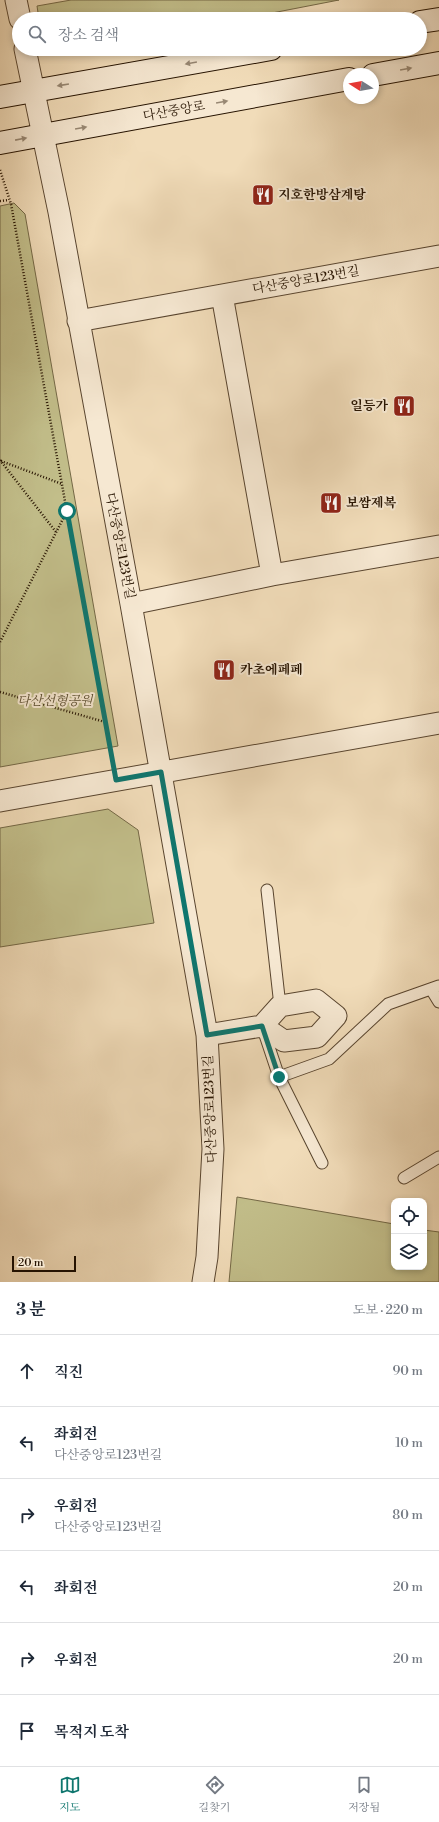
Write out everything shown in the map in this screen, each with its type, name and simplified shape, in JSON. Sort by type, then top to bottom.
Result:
[{"type":"street","points":[[16,0],[19,12]]},
{"type":"street","points":[[427,21],[439,19]]},
{"type":"street","name":"다산중앙로123번길","points":[[26,56],[32,90],[59,212],[131,604],[207,1035],[213,1149],[207,1257],[203,1282]]},
{"type":"street","points":[[0,97],[32,90],[230,56]]},
{"type":"street","points":[[379,74],[439,63]]},
{"type":"street","name":"다산중앙로","points":[[0,143],[343,80]]},
{"type":"street","name":"다산중앙로123번길","points":[[78,321],[439,256]]},
{"type":"street","points":[[222,295],[272,575]]},
{"type":"street","points":[[131,604],[272,575],[439,546]]},
{"type":"street","points":[[0,801],[439,723]]},
{"type":"street","points":[[207,1035],[262,1026],[280,1006],[316,1000],[336,1016],[318,1037],[284,1042],[262,1026]]},
{"type":"lane","points":[[267,890],[280,1006]]},
{"type":"lane","points":[[279,1077],[329,1059],[388,1004],[435,988],[439,1002]]},
{"type":"lane","points":[[262,1026],[279,1077],[322,1163]]},
{"type":"lane","points":[[404,1178],[439,1157]]},
{"type":"path","points":[[0,170],[9,200],[116,780]]},
{"type":"path","points":[[0,201],[9,200]]},
{"type":"path","points":[[0,460],[62,484]]},
{"type":"path","points":[[0,460],[56,532]]},
{"type":"path","points":[[0,642],[67,511]]},
{"type":"path","points":[[0,692],[105,722]]},
{"type":"green space","points":[[71,0],[339,0],[277,12],[38,12],[37,6]]},
{"type":"green space","name":"다산선형공원","points":[[14,203],[25,214],[118,746],[0,767],[0,206]]},
{"type":"green space","points":[[108,809],[138,830],[154,923],[0,947],[0,828]]},
{"type":"green space","points":[[237,1197],[391,1223],[391,1270],[427,1270],[427,1230],[439,1232],[439,1282],[229,1282]]},
{"type":"place","name":"지호한방삼계탕","points":[[263,195]]},
{"type":"place","name":"일등가","points":[[404,406]]},
{"type":"place","name":"보쌈제복","points":[[331,503]]},
{"type":"place","name":"카초에페페","points":[[224,670]]},
{"type":"route","points":[[67,511],[116,780],[161,772],[207,1035],[262,1026],[279,1077]]}]
